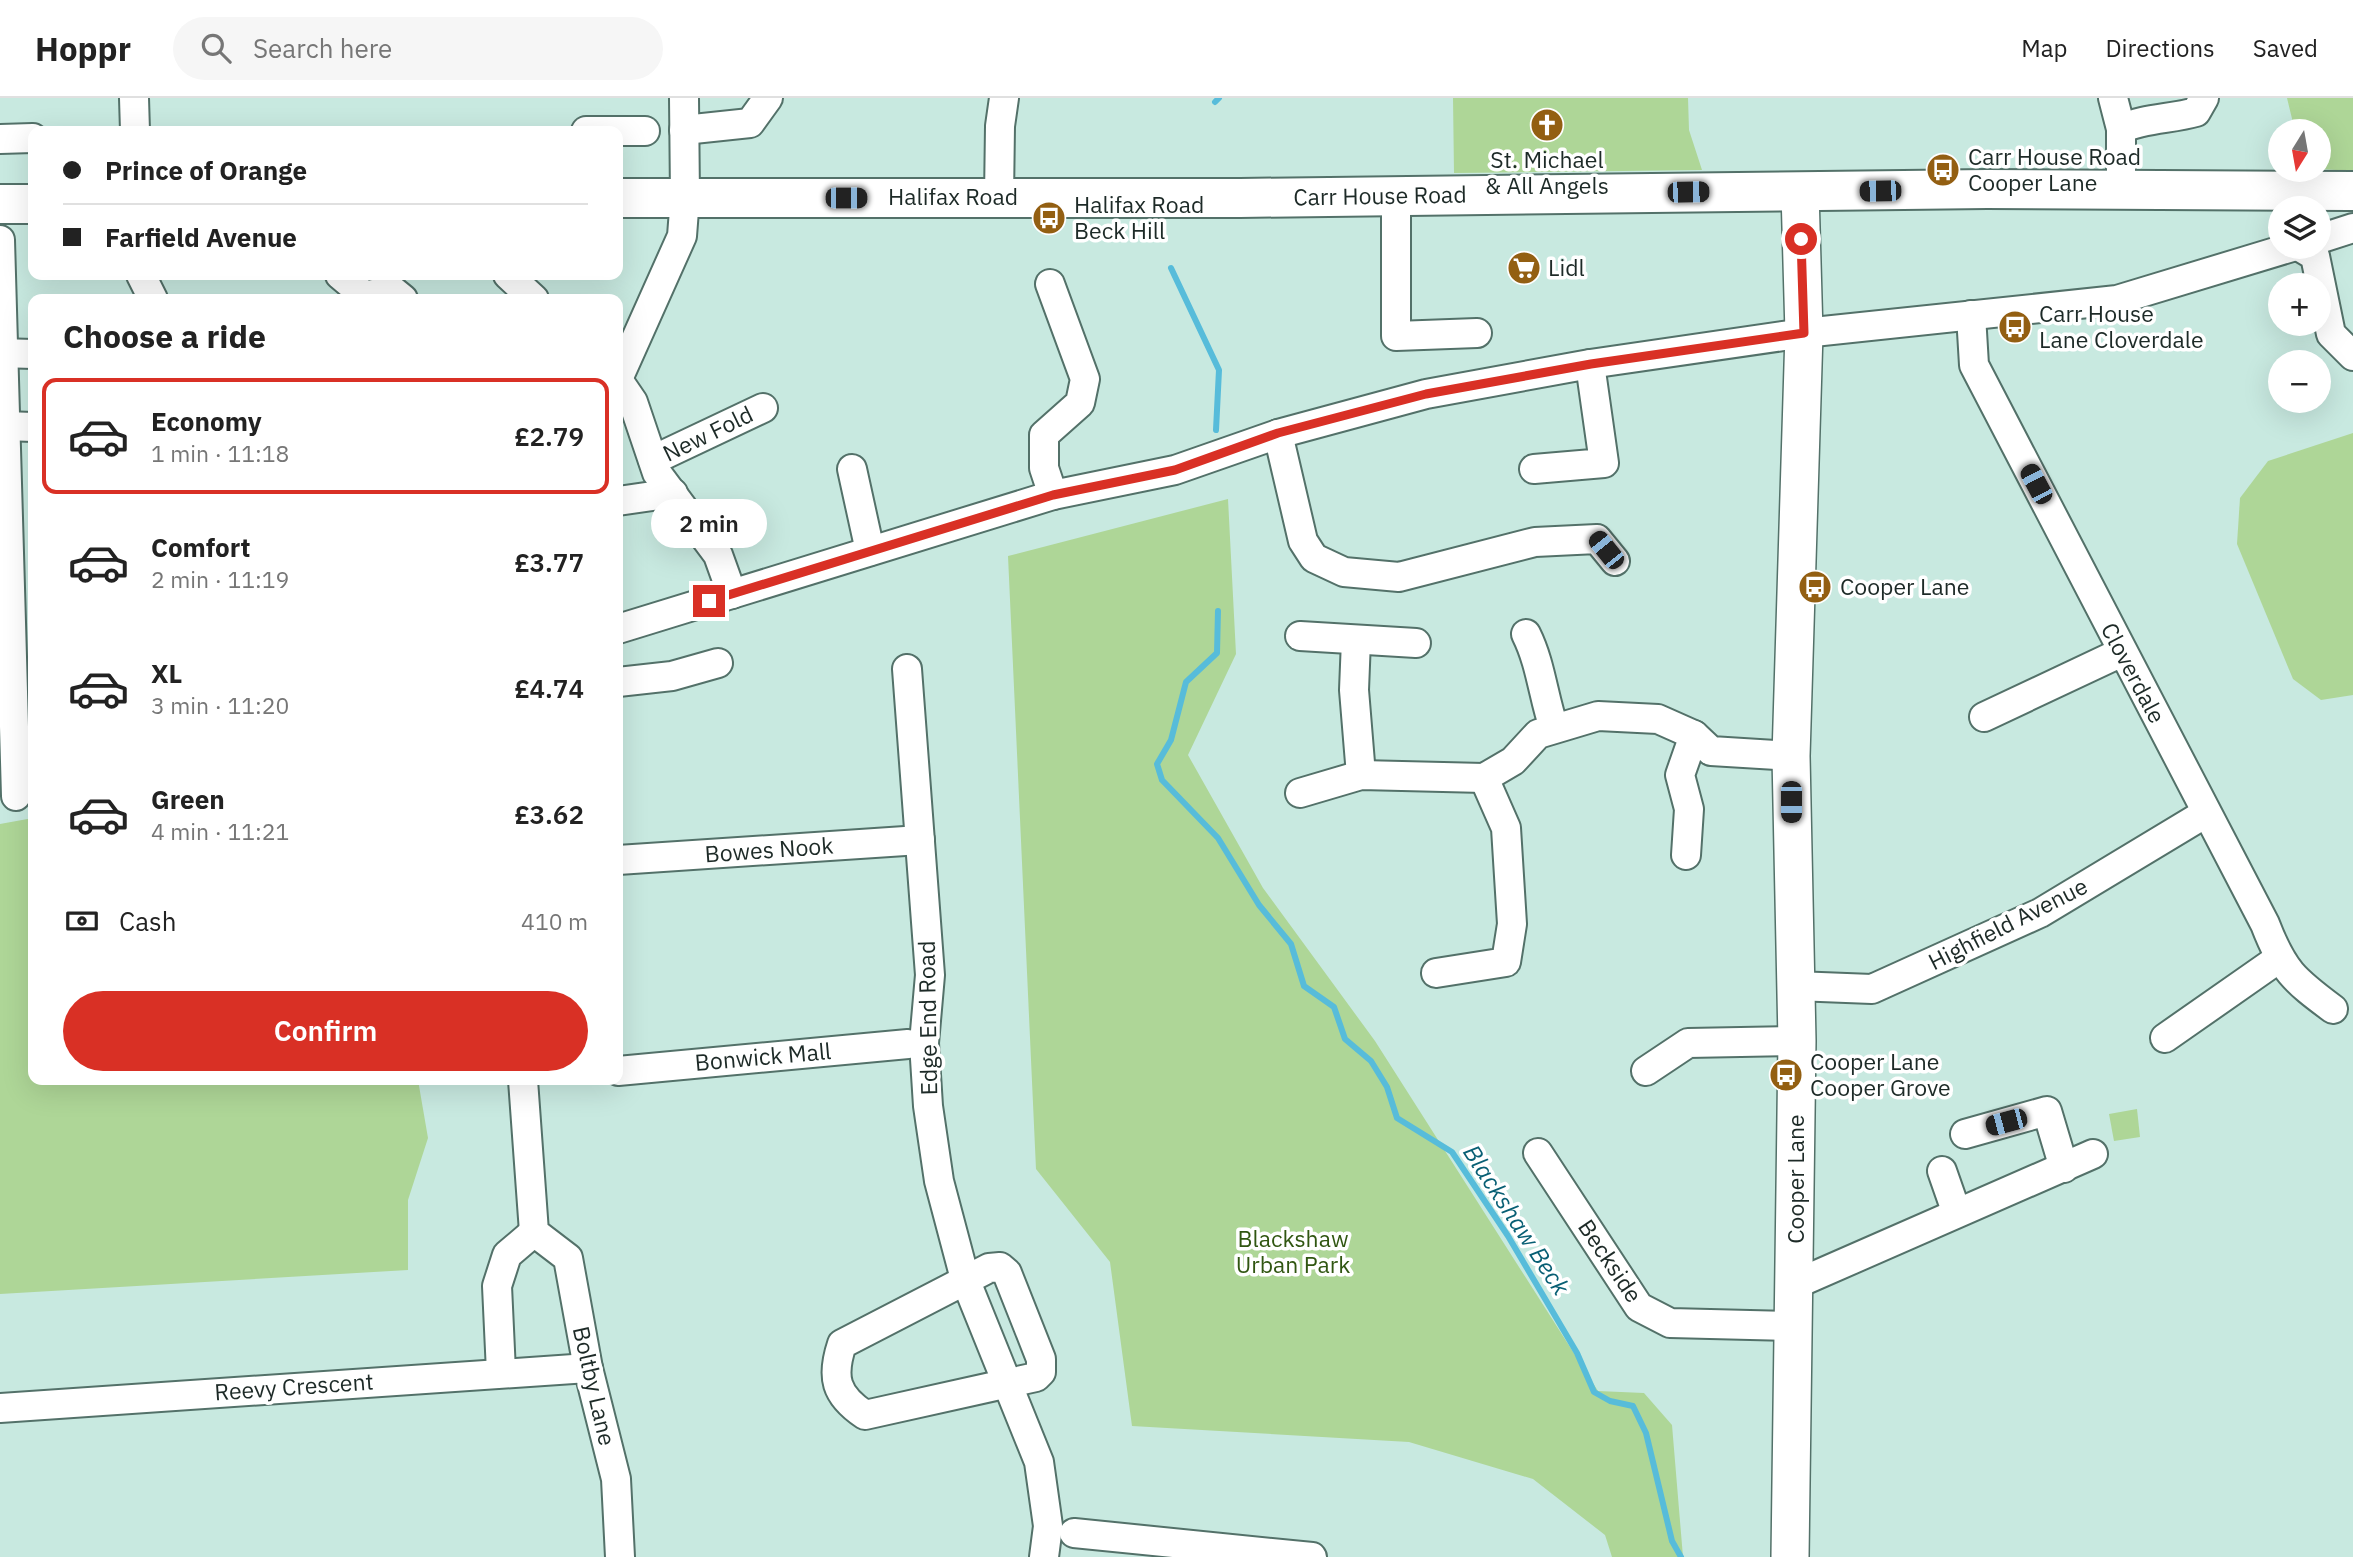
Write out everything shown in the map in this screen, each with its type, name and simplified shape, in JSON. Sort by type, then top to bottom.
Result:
[{"type":"highway","name":"Carr House Road","points":[[1204,198],[1987,189],[2353,191]]},
{"type":"highway","name":"Halifax Road","points":[[623,198],[1204,198]]},
{"type":"highway","points":[[0,204],[28,204]]},
{"type":"main road","name":"Cooper Lane","points":[[1790,1557],[1796,1284],[1797,1041],[1791,756],[1804,333],[1800,192]]},
{"type":"street","points":[[134,98],[135,126]]},
{"type":"street","points":[[623,368],[682,236],[685,197],[684,98]]},
{"type":"street","points":[[684,130],[750,123],[768,98]]},
{"type":"street","points":[[999,197],[1000,126],[1004,98]]},
{"type":"street","points":[[2113,98],[2121,129],[2121,191]]},
{"type":"street","points":[[2121,129],[2131,124],[2171,120],[2196,112],[2204,98]]},
{"type":"street","points":[[623,131],[645,131]]},
{"type":"street","points":[[0,139],[28,138]]},
{"type":"street","points":[[1396,196],[1396,336],[1477,333]]},
{"type":"street","points":[[2331,235],[2353,228]]},
{"type":"street","points":[[0,240],[5,426],[4,506],[23,704],[16,795]]},
{"type":"street","points":[[623,627],[1053,495],[1175,470],[1278,433],[1426,394],[1591,364],[1804,333],[2117,300],[2268,254]]},
{"type":"street","points":[[2316,259],[2331,334],[2353,356]]},
{"type":"street","points":[[345,280],[360,294]]},
{"type":"street","points":[[513,280],[529,294]]},
{"type":"street","points":[[1050,284],[1086,379],[1080,403],[1044,435],[1044,468],[1053,495]]},
{"type":"street","points":[[376,294],[392,289],[398,294]]},
{"type":"street","name":"Cloverdale","points":[[1971,315],[1974,365],[2265,924],[2278,958],[2295,981],[2333,1009]]},
{"type":"street","points":[[2,353],[28,354]]},
{"type":"street","points":[[1534,469],[1604,463],[1591,364]]},
{"type":"street","points":[[623,386],[634,402],[657,473],[724,565],[732,594]]},
{"type":"street","name":"New Fold","points":[[653,460],[763,408]]},
{"type":"street","points":[[5,426],[28,426]]},
{"type":"street","points":[[1278,433],[1303,541],[1314,558],[1344,572],[1399,577],[1535,542],[1597,539],[1615,561]]},
{"type":"street","points":[[852,469],[870,551]]},
{"type":"street","points":[[623,500],[673,493]]},
{"type":"street","points":[[1526,634],[1538,657],[1543,697],[1554,727]]},
{"type":"street","points":[[1300,636],[1416,643]]},
{"type":"street","points":[[1356,640],[1354,690],[1361,775]]},
{"type":"street","points":[[1984,717],[2122,652]]},
{"type":"street","points":[[623,681],[672,676],[718,663]]},
{"type":"street","name":"Edge End Road","points":[[906,669],[930,975],[924,1043],[928,1106],[939,1181],[965,1279],[1039,1462],[1048,1526],[1044,1557]]},
{"type":"street","points":[[1300,793],[1361,775],[1484,778],[1513,761],[1538,734],[1554,727],[1598,716],[1658,719],[1694,736],[1711,751],[1791,756]]},
{"type":"street","points":[[1686,855],[1689,809],[1680,775],[1694,736]]},
{"type":"street","points":[[1436,973],[1506,962],[1512,924],[1506,828],[1484,778]]},
{"type":"street","name":"Highfield Avenue","points":[[1795,986],[1872,989],[2040,913],[2206,813]]},
{"type":"street","name":"Bowes Nook","points":[[623,860],[920,840]]},
{"type":"street","points":[[2165,1038],[2278,958]]},
{"type":"street","points":[[1646,1071],[1688,1044],[1797,1041]]},
{"type":"street","name":"Bonwick Mall","points":[[623,1070],[908,1044]]},
{"type":"street","points":[[501,1372],[497,1286],[507,1255],[534,1232],[523,1085]]},
{"type":"street","points":[[1965,1134],[2047,1111],[2064,1168]]},
{"type":"street","name":"Beckside","points":[[1538,1153],[1639,1307],[1670,1324],[1794,1326]]},
{"type":"street","name":"Cooper Lane","points":[[1796,1284],[1956,1211],[2093,1154]]},
{"type":"street","points":[[1942,1171],[1956,1211]]},
{"type":"street","name":"Boltby Lane","points":[[534,1232],[568,1258],[588,1368],[616,1479],[620,1557]]},
{"type":"street","points":[[1000,1267],[1007,1273],[1041,1359],[1041,1372],[1036,1377],[865,1415],[847,1403],[837,1382],[835,1365],[842,1344],[965,1279],[989,1268],[1000,1267]]},
{"type":"street","name":"Reevy Crescent","points":[[0,1408],[588,1368]]},
{"type":"street","points":[[1074,1533],[1312,1557]]},
{"type":"green space","points":[[1453,98],[1688,98],[1689,130],[1702,170],[1454,173]]},
{"type":"green space","points":[[2287,98],[2353,98],[2353,171],[2331,170],[2331,119],[2292,119]]},
{"type":"green space","points":[[2353,433],[2353,695],[2321,700],[2293,679],[2237,544],[2240,498],[2268,461]]},
{"type":"green space","name":"Blackshaw Urban Park","points":[[1228,499],[1236,654],[1188,755],[1263,888],[1375,1041],[1598,1391],[1644,1393],[1672,1425],[1683,1557],[1612,1557],[1605,1535],[1533,1479],[1409,1442],[1132,1426],[1110,1262],[1036,1169],[1008,556]]},
{"type":"green space","points":[[28,819],[28,1085],[419,1085],[428,1138],[408,1200],[408,1270],[0,1294],[0,824]]},
{"type":"green space","points":[[2137,1109],[2140,1137],[2114,1141],[2109,1114]]},
{"type":"waterway","name":"Blackshaw Beck","points":[[1215,102],[1219,98]]},
{"type":"waterway","name":"Blackshaw Beck","points":[[1171,268],[1219,370],[1216,430]]},
{"type":"waterway","name":"Blackshaw Beck","points":[[1218,611],[1217,653],[1186,682],[1171,740],[1157,764],[1162,780],[1218,838],[1259,905],[1291,944],[1304,986],[1334,1007],[1345,1039],[1371,1061],[1387,1087],[1397,1118],[1452,1152],[1508,1236],[1577,1353],[1594,1392],[1610,1401],[1633,1406],[1646,1433],[1672,1541],[1681,1557]]},
{"type":"place","name":"St. Michael & All Angels","points":[[1547,125]]},
{"type":"place","name":"Carr House Road Cooper Lane","points":[[1943,170]]},
{"type":"place","name":"Halifax Road Beck Hill","points":[[1049,218]]},
{"type":"place","name":"Lidl","points":[[1524,268]]},
{"type":"place","name":"Carr House Lane Cloverdale","points":[[2015,327]]},
{"type":"place","name":"Cooper Lane","points":[[1815,587]]},
{"type":"place","name":"Cooper Lane Cooper Grove","points":[[1786,1075]]},
{"type":"route","points":[[709,601],[1053,495],[1175,470],[1278,433],[1426,394],[1591,364],[1804,333],[1801,239]]}]
